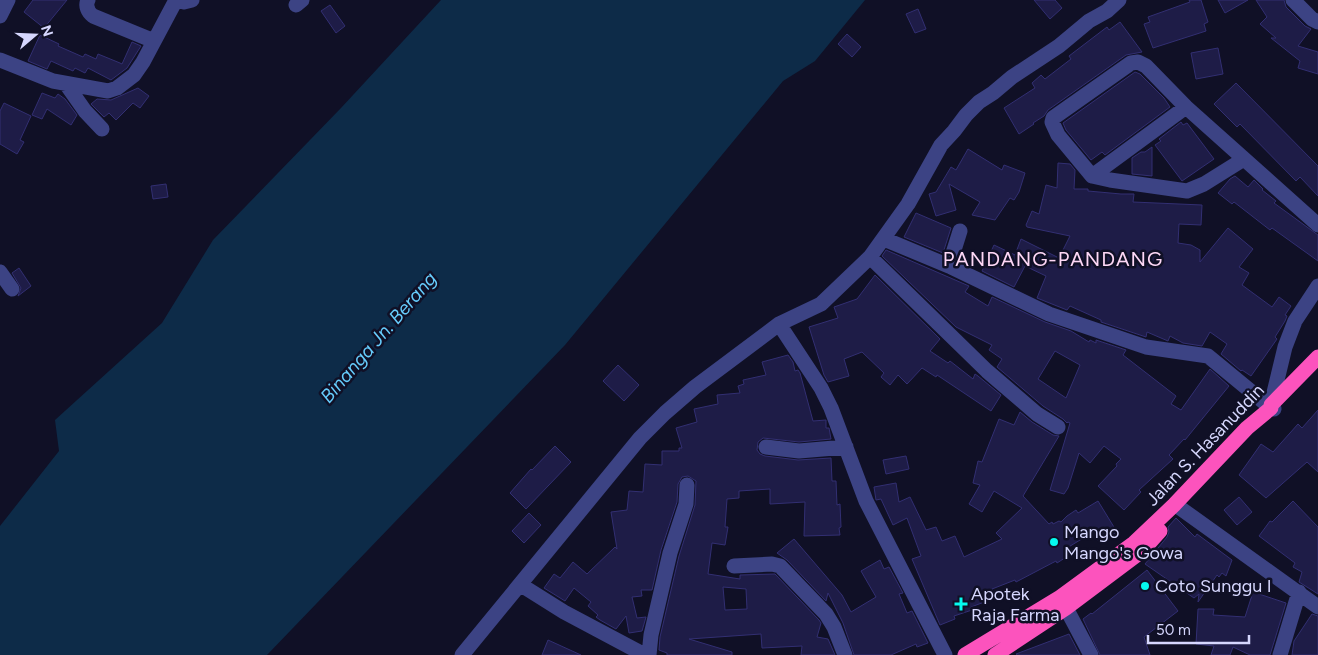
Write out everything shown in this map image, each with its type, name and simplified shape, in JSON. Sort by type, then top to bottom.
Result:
[{"type":"highway","name":"Jalan S. Hasanuddin","points":[[1272,407],[1318,357]]},
{"type":"highway","name":"Jalan S. Hasanuddin","points":[[995,655],[1066,608],[1142,551],[1248,428],[1318,366]]},
{"type":"highway","name":"Jalan S. Hasanuddin","points":[[965,655],[1059,598],[1134,543],[1222,459]]},
{"type":"street","points":[[0,16],[8,0]]},
{"type":"street","points":[[88,0],[88,10],[93,16],[154,41]]},
{"type":"street","points":[[0,60],[53,81],[108,91],[117,88],[134,75],[176,0],[184,2],[192,0]]},
{"type":"street","points":[[462,655],[640,438],[665,413],[695,387],[779,324],[821,304],[870,257],[884,239],[908,204],[941,144],[966,115],[979,102],[993,94],[1012,77],[1060,46],[1084,26],[1108,11],[1119,0]]},
{"type":"street","points":[[1293,0],[1312,19],[1318,22]]},
{"type":"street","points":[[1244,159],[1204,184],[1187,191],[1110,180],[1092,176],[1054,129],[1052,122],[1053,118],[1131,63],[1138,62],[1146,66],[1186,107],[1318,225]]},
{"type":"street","points":[[66,84],[102,129]]},
{"type":"street","points":[[1092,176],[1186,107]]},
{"type":"street","points":[[948,266],[960,231]]},
{"type":"street","points":[[884,239],[948,266],[1049,314],[1146,347],[1208,356],[1272,407],[1288,338],[1295,321],[1318,286]]},
{"type":"street","points":[[870,257],[987,371],[1037,414],[1058,427]]},
{"type":"street","points":[[0,272],[12,289]]},
{"type":"street","points":[[779,324],[821,388],[831,408],[866,501],[945,655]]},
{"type":"street","points":[[766,447],[800,451],[846,447]]},
{"type":"street","points":[[520,585],[564,612],[647,655],[670,553],[686,504],[687,485]]},
{"type":"street","points":[[1180,508],[1318,607]]},
{"type":"street","points":[[734,566],[772,564],[780,566],[826,614],[845,655]]},
{"type":"street","points":[[1280,655],[1299,592]]},
{"type":"street","points":[[1066,608],[1091,655]]},
{"type":"water","name":"Binanga Jn. Berang","points":[[441,0],[865,0],[815,61],[783,81],[565,345],[267,655],[0,655],[0,526],[59,451],[55,420],[162,323],[213,240],[341,108]]},
{"type":"building","points":[[33,0],[67,0],[44,28],[24,12]]},
{"type":"building","points":[[1034,0],[1055,0],[1062,8],[1050,19]]},
{"type":"building","points":[[1189,0],[1201,0],[1208,22],[1204,24],[1206,31],[1153,48],[1144,24],[1150,22],[1148,17],[1190,2]]},
{"type":"building","points":[[1218,0],[1248,0],[1225,13]]},
{"type":"building","points":[[1256,0],[1284,0],[1286,7],[1305,26],[1311,29],[1298,46],[1318,52],[1318,74],[1298,68],[1300,61],[1271,38],[1276,38],[1260,24],[1267,17]]},
{"type":"building","points":[[330,5],[345,26],[336,33],[321,11]]},
{"type":"building","points":[[918,9],[926,29],[915,33],[906,14]]},
{"type":"building","points":[[1120,22],[1142,52],[1126,55],[1048,110],[1044,116],[1019,134],[1004,108],[1035,88],[1032,83],[1041,75],[1045,79],[1071,59],[1069,56],[1107,27],[1109,30]]},
{"type":"building","points":[[847,34],[861,47],[852,57],[838,44]]},
{"type":"building","points":[[40,35],[59,44],[58,46],[83,57],[85,54],[96,59],[98,54],[122,64],[132,42],[141,46],[127,68],[111,80],[88,68],[85,73],[75,68],[73,71],[51,61],[47,69],[28,61]]},
{"type":"building","points":[[1218,48],[1223,74],[1196,79],[1191,53]]},
{"type":"building","points":[[1135,72],[1140,74],[1164,98],[1170,107],[1105,155],[1102,152],[1091,160],[1066,130],[1063,123]]},
{"type":"building","points":[[1236,83],[1318,166],[1318,196],[1300,177],[1296,181],[1240,124],[1237,127],[1214,104]]},
{"type":"building","points":[[138,88],[149,96],[140,108],[133,103],[116,120],[109,113],[104,117],[91,104],[97,99],[111,100]]},
{"type":"building","points":[[42,93],[55,98],[58,94],[65,99],[77,115],[71,125],[47,109],[42,119],[32,115]]},
{"type":"building","points":[[4,103],[31,116],[20,140],[24,142],[17,154],[0,144],[0,111]]},
{"type":"building","points":[[1181,122],[1183,125],[1187,123],[1214,159],[1182,181],[1155,145],[1161,141],[1159,139]]},
{"type":"building","points":[[1152,147],[1152,176],[1132,174],[1132,158]]},
{"type":"building","points":[[968,149],[1002,170],[1004,165],[1025,173],[1019,192],[1014,200],[1010,198],[995,220],[972,215],[980,202],[949,184],[956,210],[936,216],[929,194],[936,192],[951,167],[956,170]]},
{"type":"building","points":[[1058,163],[1070,164],[1075,170],[1074,189],[1134,194],[1133,202],[1202,205],[1201,225],[1179,224],[1178,243],[1191,245],[1200,250],[1200,262],[1228,228],[1253,249],[1239,267],[1249,273],[1242,285],[1272,307],[1279,297],[1291,306],[1285,315],[1287,316],[1285,321],[1275,337],[1277,339],[1251,376],[1241,371],[1221,354],[1227,344],[1210,332],[1202,346],[1183,343],[1170,336],[1168,341],[1147,332],[1146,337],[1101,322],[1101,320],[1070,306],[1067,310],[1037,298],[1046,276],[1025,266],[1014,287],[982,271],[994,245],[1015,255],[1021,239],[1059,258],[1070,236],[1027,227],[1026,225],[1032,211],[1039,214],[1046,185],[1057,188]]},
{"type":"building","points":[[1235,176],[1248,187],[1254,180],[1262,190],[1276,201],[1274,203],[1318,235],[1318,261],[1272,228],[1270,230],[1234,202],[1232,204],[1218,193]]},
{"type":"building","points":[[166,184],[168,197],[153,199],[151,186]]},
{"type":"building","points":[[916,213],[951,228],[943,253],[904,237]]},
{"type":"building","points":[[886,250],[969,286],[965,292],[988,306],[992,297],[1045,322],[1071,331],[1089,342],[1090,340],[1096,343],[1096,340],[1126,350],[1123,355],[1176,396],[1171,404],[1181,410],[1210,369],[1229,386],[1185,440],[1169,455],[1173,459],[1139,490],[1141,492],[1124,510],[1098,486],[1121,459],[1104,446],[1090,463],[1079,453],[1068,488],[1064,494],[1050,490],[1070,423],[1067,423],[1043,406],[997,367],[1002,359],[989,350],[992,345],[956,327],[882,256]],"holes":[[[1055,351],[1080,365],[1066,398],[1038,379]]]},
{"type":"building","points":[[19,268],[31,286],[18,296],[21,288],[12,273]]},
{"type":"building","points":[[875,275],[940,339],[930,351],[948,363],[950,361],[973,379],[975,374],[1001,395],[991,411],[937,375],[936,377],[922,368],[907,384],[898,375],[890,385],[881,377],[884,373],[862,352],[844,359],[849,376],[828,382],[809,327],[838,318],[834,307],[857,299]]},
{"type":"building","points":[[788,355],[793,362],[795,371],[798,370],[800,373],[813,421],[826,420],[826,428],[829,428],[831,439],[799,442],[763,438],[758,442],[757,450],[765,456],[798,460],[831,458],[832,481],[836,481],[837,505],[840,504],[840,535],[804,536],[805,502],[770,504],[770,489],[739,491],[739,498],[727,499],[725,527],[728,527],[725,545],[712,543],[708,574],[740,579],[740,575],[775,574],[819,620],[821,623],[817,637],[828,639],[835,655],[801,655],[802,646],[762,648],[761,634],[689,639],[732,652],[732,655],[667,655],[667,653],[659,650],[660,637],[679,556],[695,505],[696,481],[688,476],[682,477],[678,484],[677,502],[661,550],[652,590],[641,590],[642,596],[632,597],[637,618],[646,617],[642,631],[629,633],[626,616],[616,629],[600,620],[596,617],[598,615],[588,606],[591,602],[574,588],[565,601],[544,588],[554,574],[560,578],[573,562],[587,574],[615,547],[617,549],[611,512],[627,510],[629,491],[643,492],[645,464],[662,465],[662,451],[679,451],[679,448],[682,448],[676,428],[697,422],[694,409],[718,404],[717,395],[740,393],[738,386],[744,384],[743,380],[766,375],[762,362]],"holes":[[[723,587],[746,589],[747,609],[725,610]]]},
{"type":"building","points":[[618,365],[639,385],[624,401],[603,381]]},
{"type":"building","points":[[1318,410],[1318,472],[1307,462],[1266,498],[1239,475],[1261,444],[1273,452],[1298,424],[1302,428]]},
{"type":"building","points":[[1020,412],[1053,435],[1059,436],[1023,496],[1049,524],[1061,522],[1076,510],[1078,513],[1098,501],[1117,532],[1099,542],[1093,532],[1067,548],[1071,554],[1057,563],[1056,561],[1016,582],[1015,580],[992,589],[995,598],[971,607],[972,610],[954,616],[955,619],[940,625],[912,559],[921,556],[907,518],[893,525],[881,499],[876,500],[874,487],[896,483],[899,502],[910,497],[926,530],[936,527],[942,541],[955,536],[964,557],[1002,539],[996,533],[1022,508],[994,491],[982,512],[969,504],[980,485],[973,483],[978,461],[982,462],[999,419],[1014,425]]},
{"type":"building","points":[[555,446],[571,462],[526,509],[510,493]]},
{"type":"building","points":[[906,456],[909,469],[886,474],[883,460]]},
{"type":"building","points":[[1239,497],[1252,512],[1237,525],[1224,510]]},
{"type":"building","points":[[1293,501],[1318,527],[1318,594],[1299,582],[1302,572],[1293,567],[1295,563],[1259,536],[1270,521],[1272,522]]},
{"type":"building","points":[[529,513],[541,525],[524,543],[512,531]]},
{"type":"building","points":[[1176,518],[1195,537],[1197,534],[1232,560],[1226,576],[1222,573],[1219,577],[1217,575],[1198,602],[1199,594],[1194,598],[1145,564],[1167,537],[1168,527]]},
{"type":"building","points":[[794,539],[842,595],[851,612],[876,597],[861,571],[880,560],[884,569],[889,567],[903,593],[899,594],[907,613],[912,611],[928,643],[917,647],[916,644],[891,655],[854,655],[843,623],[828,593],[826,601],[787,560],[777,553]]},
{"type":"building","points":[[1147,570],[1178,611],[1144,637],[1150,655],[1100,655],[1083,619],[1092,614]]},
{"type":"building","points":[[1253,592],[1286,603],[1270,655],[1250,655],[1233,647],[1230,655],[1211,655],[1214,646],[1196,644],[1198,609],[1214,609],[1213,615],[1245,617]]},
{"type":"building","points":[[1312,614],[1318,616],[1318,655],[1292,655],[1294,641]]},
{"type":"building","points":[[1069,634],[1080,655],[1016,654]]},
{"type":"building","points":[[548,640],[581,655],[542,655]]},
{"type":"place","name":"Mango Mango's Gowa","points":[[1054,542]]},
{"type":"place","name":"Coto Sunggu I","points":[[1145,586]]},
{"type":"place","name":"Apotek Raja Farma","points":[[961,604]]},
{"type":"district","name":"PANDANG-PANDANG","points":[[1053,259]]}]
